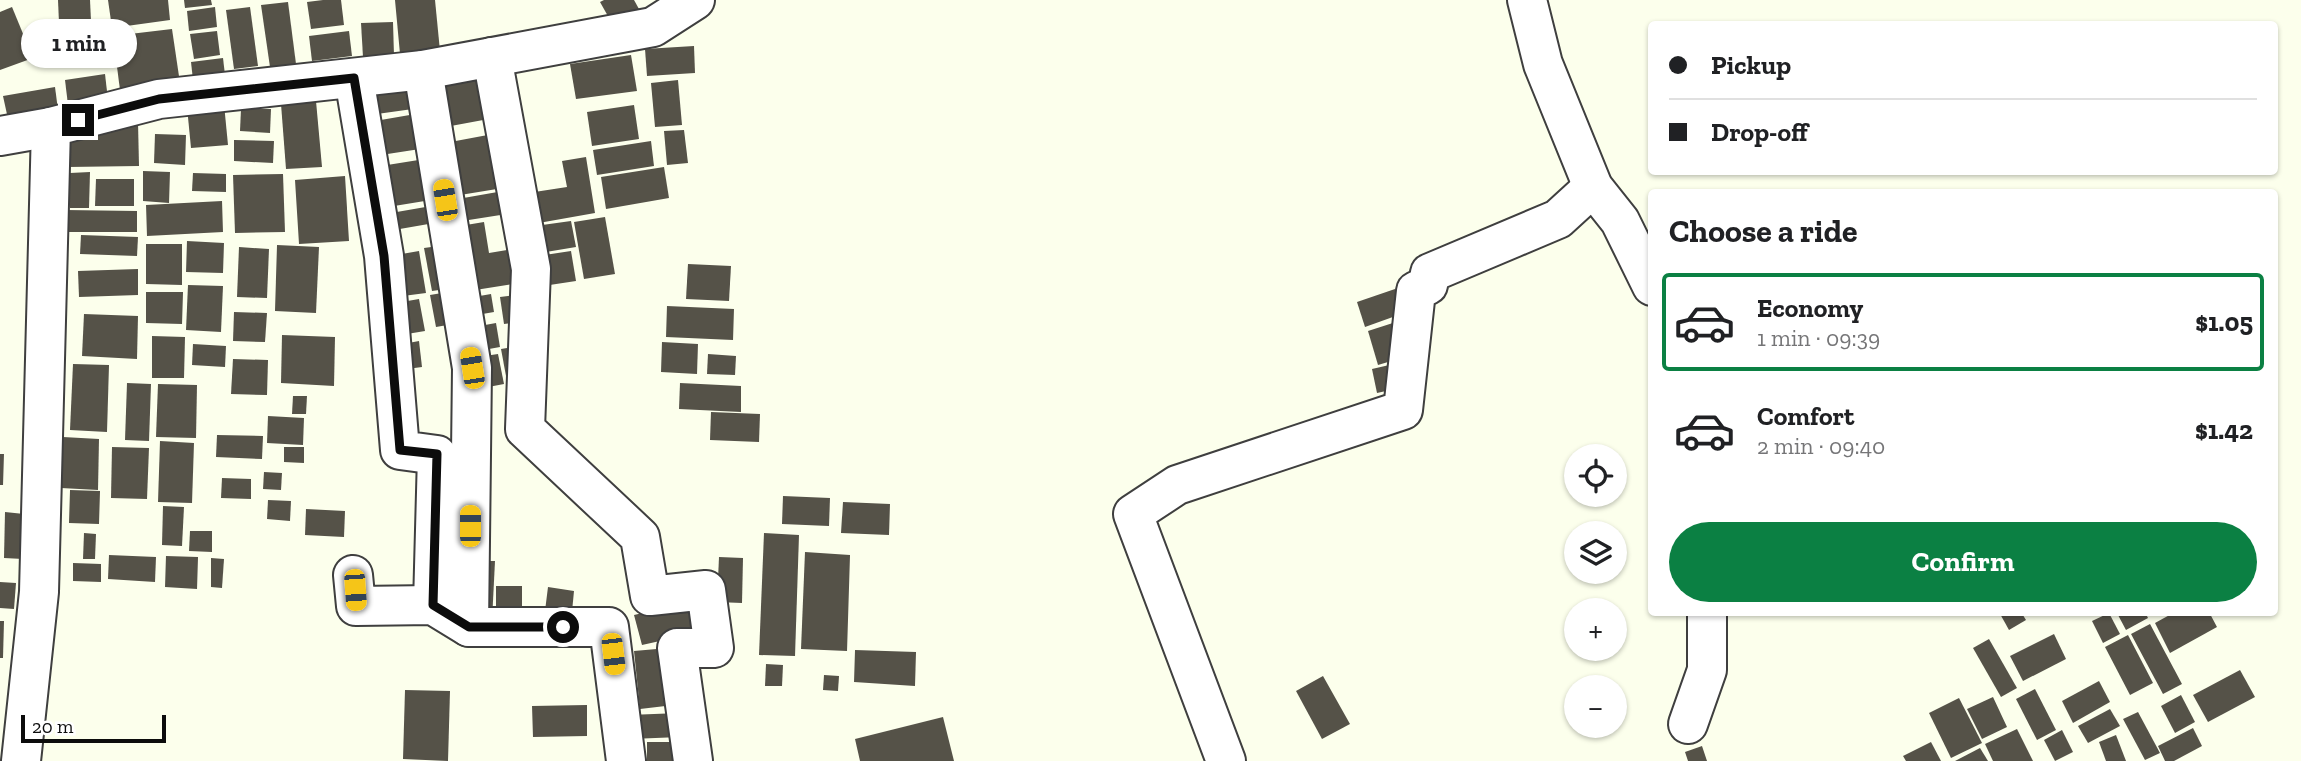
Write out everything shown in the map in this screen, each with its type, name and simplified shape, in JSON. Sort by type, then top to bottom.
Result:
[{"type":"street","points":[[0,136],[51,127],[159,99],[423,70],[492,57],[695,0]]},
{"type":"street","points":[[1527,0],[1543,64],[1593,187],[1620,221],[1648,278]]},
{"type":"street","points":[[492,57],[531,269],[525,429],[640,537],[650,596],[706,590],[714,648],[677,648],[693,761]]},
{"type":"street","points":[[423,70],[472,368],[469,627]]},
{"type":"street","points":[[354,78],[384,256],[400,450],[437,454],[433,605]]},
{"type":"street","points":[[22,761],[39,592],[51,127]]},
{"type":"street","points":[[1226,761],[1133,514],[1177,485],[1403,410],[1416,290],[1428,285],[1430,273],[1558,219],[1593,187]]},
{"type":"street","points":[[353,575],[356,606],[433,605],[469,627],[610,627],[626,761]]},
{"type":"street","points":[[1688,724],[1707,670],[1707,616]]},
{"type":"building","points":[[58,0],[90,0],[91,21],[59,23]]},
{"type":"building","points":[[108,0],[168,0],[170,20],[112,28]]},
{"type":"building","points":[[184,0],[211,0],[212,5],[185,8]]},
{"type":"building","points":[[341,0],[344,25],[311,29],[307,2]]},
{"type":"building","points":[[395,0],[435,0],[440,51],[400,54]]},
{"type":"building","points":[[634,0],[639,9],[613,25],[600,2]]},
{"type":"building","points":[[288,2],[296,64],[270,67],[261,5]]},
{"type":"building","points":[[12,7],[33,58],[0,70],[0,12]]},
{"type":"building","points":[[215,7],[217,27],[189,31],[187,11]]},
{"type":"building","points":[[250,7],[258,66],[234,69],[226,10]]},
{"type":"building","points":[[393,22],[394,56],[363,57],[361,23]]},
{"type":"building","points":[[172,29],[180,83],[120,90],[113,36]]},
{"type":"building","points":[[217,31],[220,55],[194,59],[190,34]]},
{"type":"building","points":[[349,31],[352,56],[312,61],[309,36]]},
{"type":"building","points":[[694,46],[695,73],[647,76],[645,49]]},
{"type":"building","points":[[631,55],[637,91],[576,99],[570,64]]},
{"type":"building","points":[[223,58],[225,75],[193,80],[191,62]]},
{"type":"building","points":[[105,74],[108,100],[68,105],[65,80]]},
{"type":"building","points":[[487,77],[494,118],[440,128],[433,86]]},
{"type":"building","points":[[678,80],[682,125],[655,127],[651,83]]},
{"type":"building","points":[[423,82],[427,107],[377,114],[372,90]]},
{"type":"building","points":[[55,87],[58,110],[8,119],[3,96]]},
{"type":"building","points":[[316,101],[322,167],[286,169],[281,104]]},
{"type":"building","points":[[224,104],[228,145],[191,148],[187,107]]},
{"type":"building","points":[[634,105],[639,139],[592,146],[587,112]]},
{"type":"building","points":[[241,109],[271,109],[270,133],[240,131]]},
{"type":"building","points":[[427,112],[433,147],[381,155],[375,121]]},
{"type":"building","points":[[138,122],[139,166],[68,167],[67,124]]},
{"type":"building","points":[[684,130],[688,163],[667,165],[664,131]]},
{"type":"building","points":[[155,134],[186,135],[185,165],[154,163]]},
{"type":"building","points":[[493,134],[503,188],[454,196],[445,143]]},
{"type":"building","points":[[234,140],[274,141],[273,163],[234,161]]},
{"type":"building","points":[[651,141],[654,166],[597,175],[593,150]]},
{"type":"building","points":[[586,157],[595,213],[533,224],[528,193],[567,187],[562,161]]},
{"type":"building","points":[[431,158],[437,199],[388,207],[381,166]]},
{"type":"building","points":[[664,167],[669,198],[606,209],[601,177]]},
{"type":"building","points":[[143,171],[170,172],[169,203],[143,201]]},
{"type":"building","points":[[90,172],[89,208],[70,208],[70,173]]},
{"type":"building","points":[[193,173],[226,174],[226,192],[192,191]]},
{"type":"building","points":[[283,174],[285,232],[235,233],[233,175]]},
{"type":"building","points":[[345,176],[349,241],[299,244],[295,180]]},
{"type":"building","points":[[96,179],[134,179],[134,206],[95,206]]},
{"type":"building","points":[[509,190],[513,213],[456,222],[452,200]]},
{"type":"building","points":[[222,201],[223,232],[147,236],[146,205]]},
{"type":"building","points":[[437,205],[440,222],[394,230],[391,213]]},
{"type":"building","points":[[65,210],[137,211],[137,232],[65,232]]},
{"type":"building","points":[[605,217],[615,274],[584,279],[574,222]]},
{"type":"building","points":[[571,221],[576,247],[540,253],[535,226]]},
{"type":"building","points":[[484,222],[489,253],[519,248],[525,282],[469,291],[454,227]]},
{"type":"building","points":[[81,235],[138,237],[137,256],[80,254]]},
{"type":"building","points":[[187,241],[224,243],[223,273],[186,272]]},
{"type":"building","points":[[146,244],[182,244],[182,285],[146,284]]},
{"type":"building","points":[[277,245],[319,247],[316,313],[275,311]]},
{"type":"building","points":[[446,245],[453,288],[432,291],[424,248]]},
{"type":"building","points":[[239,247],[269,249],[267,298],[237,297]]},
{"type":"building","points":[[419,251],[426,293],[403,296],[396,255]]},
{"type":"building","points":[[571,251],[576,281],[543,286],[538,256]]},
{"type":"building","points":[[688,264],[731,266],[729,301],[686,299]]},
{"type":"building","points":[[138,269],[138,295],[79,297],[78,271]]},
{"type":"building","points":[[188,285],[223,286],[221,332],[186,330]]},
{"type":"building","points":[[1395,289],[1404,313],[1365,327],[1357,302]]},
{"type":"building","points":[[454,291],[459,323],[436,327],[430,295]]},
{"type":"building","points":[[146,292],[183,292],[182,324],[146,323]]},
{"type":"building","points":[[491,294],[494,312],[471,316],[468,298]]},
{"type":"building","points":[[522,294],[527,321],[504,324],[500,297]]},
{"type":"building","points":[[419,299],[425,331],[401,335],[396,303]]},
{"type":"building","points":[[667,306],[734,309],[733,340],[666,337]]},
{"type":"building","points":[[234,312],[267,313],[265,342],[233,341]]},
{"type":"building","points":[[84,314],[138,316],[137,359],[82,356]]},
{"type":"building","points":[[1396,322],[1408,356],[1378,365],[1368,331]]},
{"type":"building","points":[[496,323],[500,347],[478,351],[474,327]]},
{"type":"building","points":[[282,335],[335,337],[334,386],[281,383]]},
{"type":"building","points":[[152,336],[185,337],[184,378],[152,378]]},
{"type":"building","points":[[419,341],[422,367],[407,369],[403,344]]},
{"type":"building","points":[[662,342],[698,344],[697,374],[661,372]]},
{"type":"building","points":[[193,344],[226,346],[225,367],[192,365]]},
{"type":"building","points":[[520,346],[524,374],[506,376],[501,349]]},
{"type":"building","points":[[498,354],[504,384],[483,388],[478,357]]},
{"type":"building","points":[[708,354],[736,356],[735,375],[707,374]]},
{"type":"building","points":[[233,359],[268,360],[267,395],[231,394]]},
{"type":"building","points":[[1398,363],[1404,387],[1377,393],[1372,369]]},
{"type":"building","points":[[73,364],[109,365],[107,432],[70,430]]},
{"type":"building","points":[[127,383],[151,384],[149,441],[125,440]]},
{"type":"building","points":[[680,383],[741,386],[741,412],[679,409]]},
{"type":"building","points":[[158,384],[197,385],[196,438],[156,437]]},
{"type":"building","points":[[293,396],[307,396],[306,414],[292,414]]},
{"type":"building","points":[[711,412],[760,414],[759,442],[710,440]]},
{"type":"building","points":[[268,416],[304,418],[303,445],[267,443]]},
{"type":"building","points":[[217,435],[263,436],[262,459],[216,457]]},
{"type":"building","points":[[63,437],[99,439],[98,490],[61,488]]},
{"type":"building","points":[[160,441],[194,443],[192,503],[158,502]]},
{"type":"building","points":[[112,447],[149,448],[147,499],[111,498]]},
{"type":"building","points":[[284,447],[304,447],[304,463],[284,462]]},
{"type":"building","points":[[0,454],[4,454],[3,485],[0,485]]},
{"type":"building","points":[[264,472],[282,473],[281,490],[263,489]]},
{"type":"building","points":[[222,478],[251,479],[251,499],[221,498]]},
{"type":"building","points":[[70,490],[100,491],[99,524],[69,523]]},
{"type":"building","points":[[783,496],[830,498],[829,526],[782,524]]},
{"type":"building","points":[[268,500],[291,501],[290,521],[267,519]]},
{"type":"building","points":[[843,502],[890,504],[889,535],[841,533]]},
{"type":"building","points":[[163,506],[184,507],[182,546],[162,545]]},
{"type":"building","points":[[306,509],[345,511],[344,537],[305,535]]},
{"type":"building","points":[[5,512],[24,514],[23,559],[4,558]]},
{"type":"building","points":[[190,531],[212,531],[212,552],[189,551]]},
{"type":"building","points":[[84,533],[96,534],[95,559],[83,559]]},
{"type":"building","points":[[764,533],[799,535],[795,656],[759,655]]},
{"type":"building","points":[[805,552],[850,555],[847,651],[801,649]]},
{"type":"building","points":[[109,555],[156,557],[155,582],[108,579]]},
{"type":"building","points":[[166,556],[198,557],[197,589],[165,587]]},
{"type":"building","points":[[719,557],[743,558],[742,603],[717,602]]},
{"type":"building","points":[[211,558],[224,559],[222,588],[211,587]]},
{"type":"building","points":[[475,561],[495,561],[492,621]]},
{"type":"building","points":[[73,563],[101,564],[101,582],[73,581]]},
{"type":"building","points":[[0,582],[16,583],[14,609],[0,608]]},
{"type":"building","points":[[496,586],[522,586],[522,618],[496,619]]},
{"type":"building","points":[[548,587],[574,591],[571,622],[544,619]]},
{"type":"building","points":[[689,602],[696,633],[642,645],[634,615]]},
{"type":"building","points":[[2001,616],[2024,616],[2026,620],[2009,630]]},
{"type":"building","points":[[2111,616],[2120,634],[2103,643],[2092,621]]},
{"type":"building","points":[[2119,616],[2147,616],[2148,618],[2126,630]]},
{"type":"building","points":[[2168,616],[2211,616],[2217,627],[2170,653],[2155,623]]},
{"type":"building","points":[[0,621],[4,621],[3,658],[0,658]]},
{"type":"building","points":[[2150,624],[2182,684],[2163,694],[2131,634]]},
{"type":"building","points":[[2054,634],[2066,659],[2023,681],[2010,656]]},
{"type":"building","points":[[2128,635],[2153,683],[2130,695],[2105,647]]},
{"type":"building","points":[[1989,639],[2017,688],[2001,697],[1973,648]]},
{"type":"building","points":[[668,648],[674,705],[640,709],[634,651]]},
{"type":"building","points":[[855,650],[916,652],[915,686],[854,682]]},
{"type":"building","points":[[766,664],[783,665],[782,686],[765,686]]},
{"type":"building","points":[[2240,670],[2255,697],[2208,722],[2193,695]]},
{"type":"building","points":[[824,675],[839,676],[838,691],[823,690]]},
{"type":"building","points":[[1323,676],[1350,724],[1322,739],[1296,691]]},
{"type":"building","points":[[2099,681],[2110,702],[2073,723],[2062,701]]},
{"type":"building","points":[[2035,689],[2056,730],[2037,740],[2016,699]]},
{"type":"building","points":[[405,690],[450,691],[448,761],[403,759]]},
{"type":"building","points":[[2181,695],[2195,722],[2175,733],[2161,706]]},
{"type":"building","points":[[1993,697],[2007,727],[1982,739],[1967,709]]},
{"type":"building","points":[[1959,698],[1982,743],[1951,758],[1929,713]]},
{"type":"building","points":[[587,705],[587,736],[533,737],[532,706]]},
{"type":"building","points":[[2110,709],[2120,726],[2088,743],[2078,726]]},
{"type":"building","points":[[2138,712],[2160,753],[2145,760],[2123,719]]},
{"type":"building","points":[[679,713],[680,737],[631,739],[629,715]]},
{"type":"building","points":[[943,717],[954,761],[860,761],[855,739]]},
{"type":"building","points":[[2193,728],[2202,746],[2174,761],[2165,761],[2158,746]]},
{"type":"building","points":[[2017,729],[2033,761],[1993,761],[1985,744]]},
{"type":"building","points":[[2062,730],[2073,752],[2055,761],[2044,740]]},
{"type":"building","points":[[2116,735],[2126,761],[2106,761],[2099,742]]},
{"type":"building","points":[[647,742],[675,742],[675,761],[647,761]]},
{"type":"building","points":[[1931,742],[1941,761],[1906,761],[1903,756]]},
{"type":"building","points":[[1702,746],[1707,761],[1688,761],[1685,752]]},
{"type":"building","points":[[1980,748],[1988,761],[1955,761]]},
{"type":"route","points":[[78,120],[159,99],[354,78],[384,256],[400,450],[437,454],[433,605],[469,627],[563,627]]}]
